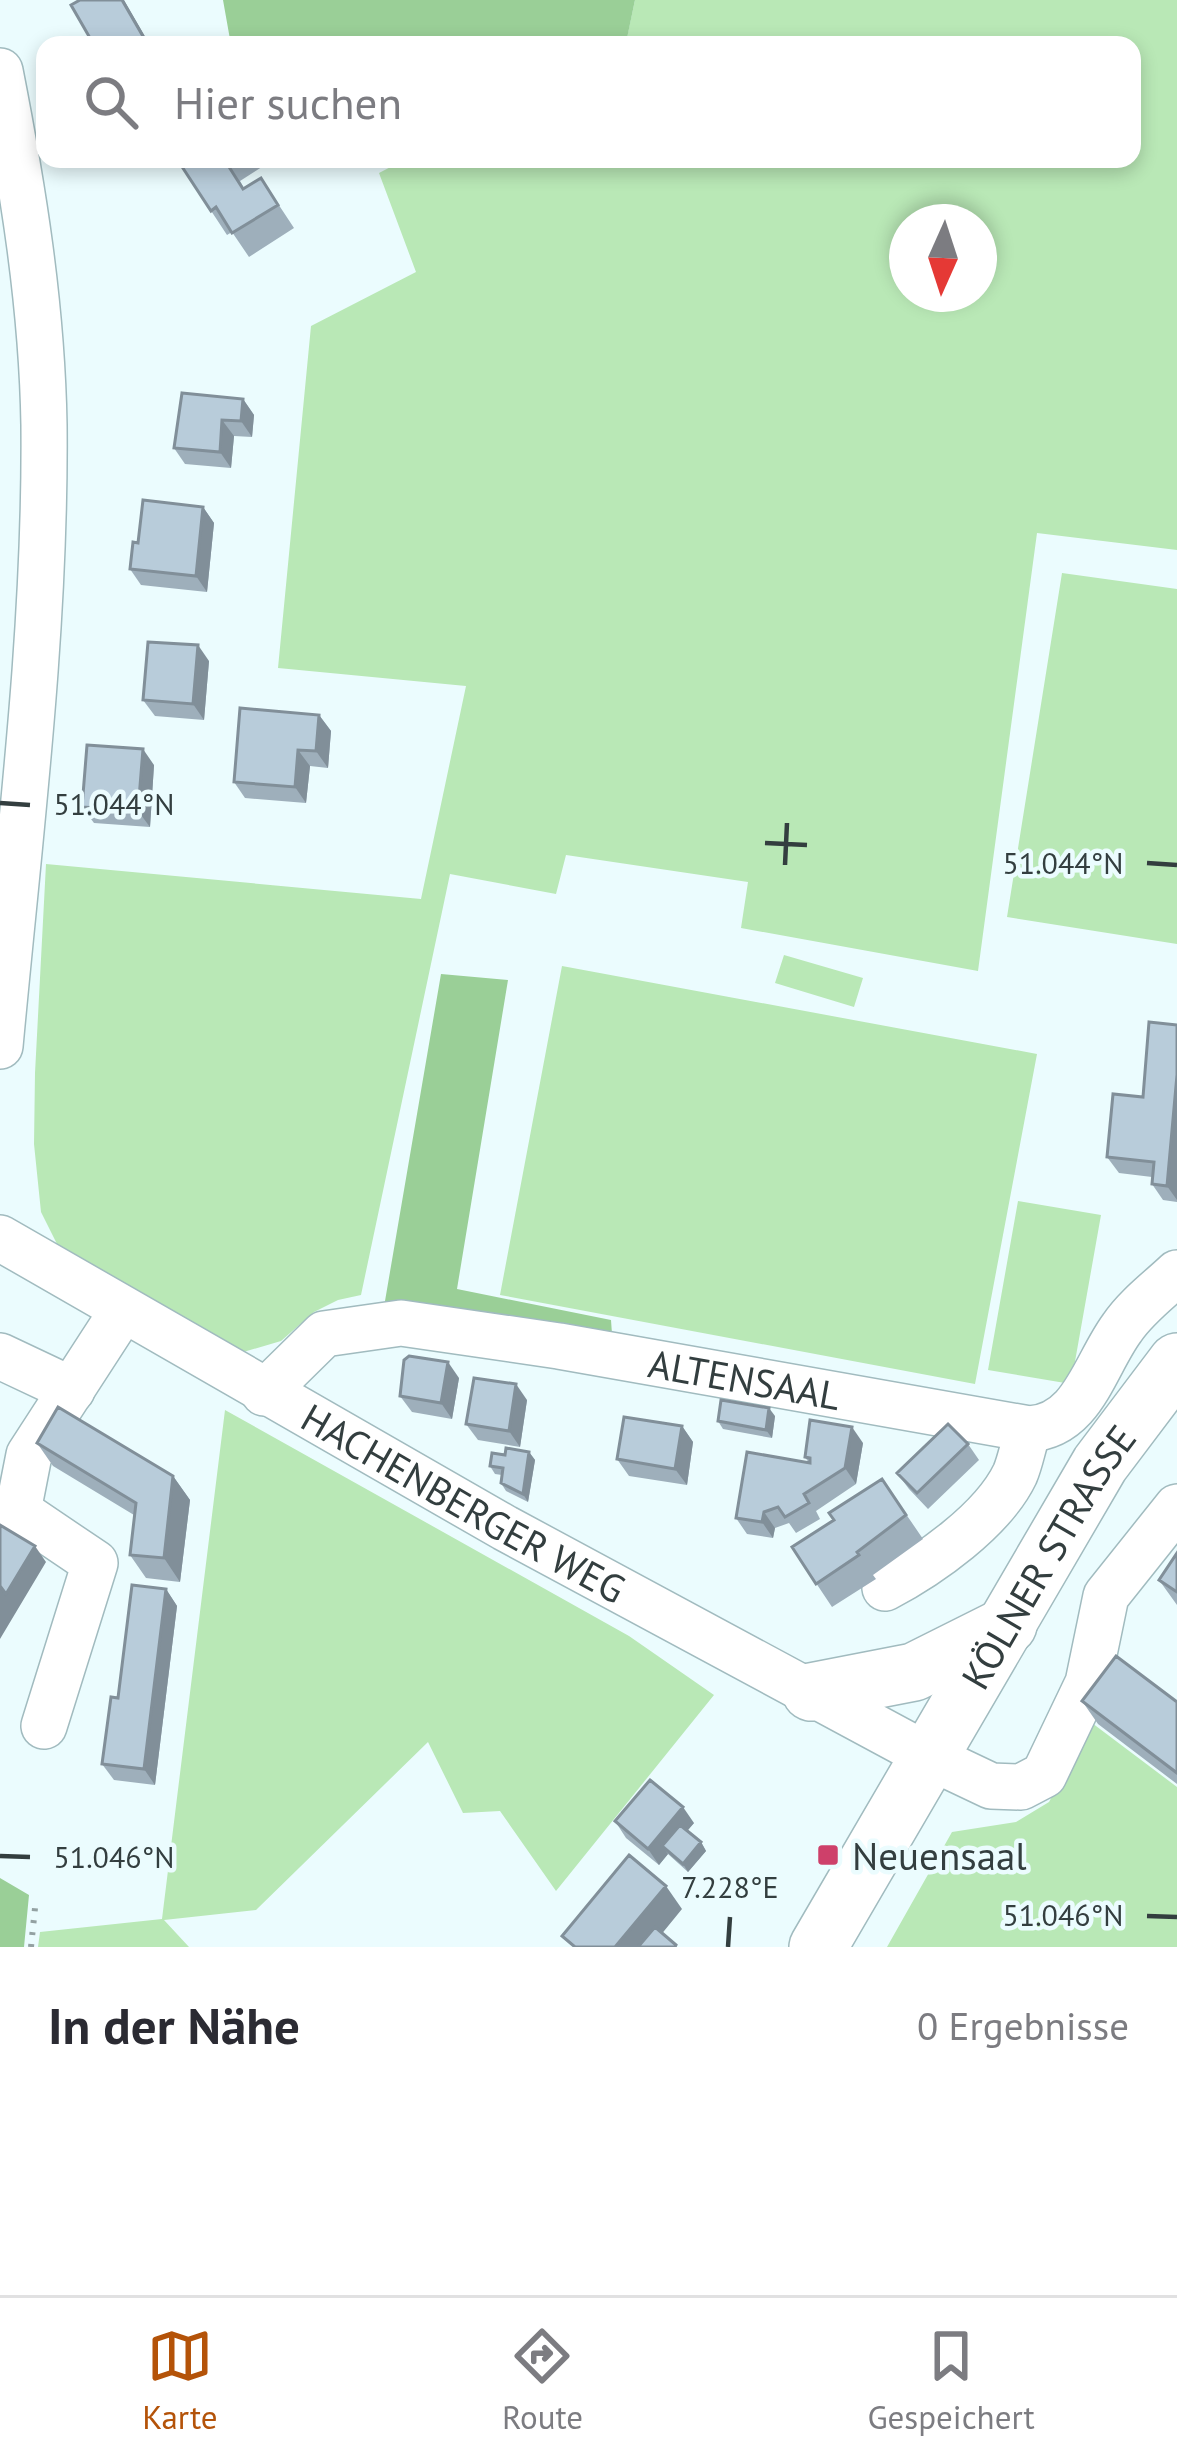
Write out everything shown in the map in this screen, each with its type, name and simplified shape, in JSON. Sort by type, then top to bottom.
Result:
[{"type":"main road","name":"KÖLNER STRASSE","points":[[818,1947],[1100,1464],[1177,1362]]},
{"type":"main road","points":[[812,1692],[914,1672],[1008,1625]]},
{"type":"street","points":[[0,71],[25,196],[20,328],[44,516],[0,1046]]},
{"type":"street","name":"HACHENBERGER WEG","points":[[0,1238],[264,1393],[932,1758]]},
{"type":"street","points":[[886,1588],[955,1545],[1012,1481],[1029,1429],[1046,1428],[1069,1417],[1124,1324],[1177,1273]]},
{"type":"street","points":[[44,1726],[95,1563],[17,1511],[29,1455],[123,1310]]},
{"type":"street","name":"ALTENSAAL","points":[[264,1393],[324,1334],[401,1323],[559,1346],[1029,1429]]},
{"type":"street","points":[[0,1356],[72,1390]]},
{"type":"street","name":"KÖLNER STRASSE","points":[[932,1758],[991,1786],[1021,1786],[1044,1775],[1088,1683],[1106,1596],[1177,1507]]},
{"type":"path","points":[[31,1947],[35,1908]]},
{"type":"green space","points":[[223,0],[635,0],[627,36],[229,36]]},
{"type":"green space","points":[[635,0],[1177,0],[1177,550],[1037,533],[978,971],[741,928],[748,882],[566,855],[556,894],[450,874],[361,1295],[314,1312],[281,1341],[240,1353],[59,1248],[41,1212],[34,1144],[35,1073],[46,864],[421,899],[466,686],[278,668],[311,326],[416,272],[379,173],[389,168],[1141,168],[1141,36],[627,36]]},
{"type":"green space","points":[[1062,573],[1177,589],[1177,944],[1007,917]]},
{"type":"green space","points":[[784,955],[863,978],[854,1007],[775,983]]},
{"type":"green space","points":[[562,966],[1037,1054],[975,1384],[500,1295]]},
{"type":"green space","points":[[441,974],[508,980],[457,1289],[611,1320],[613,1348],[420,1314],[385,1301]]},
{"type":"green space","points":[[1018,1201],[1101,1215],[1071,1384],[988,1370]]},
{"type":"green space","points":[[225,1410],[629,1636],[714,1695],[556,1891],[500,1811],[463,1813],[428,1742],[256,1910],[164,1920],[189,1947],[38,1947],[40,1932],[162,1919]]},
{"type":"green space","points":[[1092,1723],[1177,1787],[1177,1947],[887,1947],[952,1832],[1016,1822],[1049,1802]]},
{"type":"green space","points":[[0,1878],[29,1895],[24,1947],[0,1947]]},
{"type":"building","points":[[80,0],[122,0],[143,36],[89,36],[71,5]]},
{"type":"building","points":[[183,168],[230,168],[243,189],[261,178],[278,205],[232,233],[216,207],[211,211]]},
{"type":"building","points":[[182,393],[243,399],[241,421],[222,420],[220,452],[174,448]]},
{"type":"building","points":[[143,500],[203,507],[196,576],[130,569]]},
{"type":"building","points":[[148,642],[198,645],[193,704],[143,700]]},
{"type":"building","points":[[240,708],[319,715],[316,751],[298,750],[295,787],[234,782]]},
{"type":"building","points":[[87,745],[143,749],[138,811],[82,807]]},
{"type":"building","points":[[1149,1022],[1177,1025],[1167,1186],[1152,1184],[1154,1162],[1107,1157],[1113,1094],[1143,1097]]},
{"type":"building","points":[[409,1356],[448,1362],[441,1403],[400,1396],[404,1360]]},
{"type":"building","points":[[474,1378],[516,1384],[509,1431],[466,1424]]},
{"type":"building","points":[[721,1400],[769,1408],[766,1430],[718,1421]]},
{"type":"building","points":[[58,1407],[173,1476],[164,1558],[130,1555],[136,1503],[37,1443]]},
{"type":"building","points":[[624,1417],[682,1426],[675,1469],[617,1459]]},
{"type":"building","points":[[810,1420],[852,1427],[845,1468],[804,1494],[809,1503],[785,1517],[778,1507],[764,1512],[762,1522],[736,1518],[747,1452],[810,1463],[805,1457]]},
{"type":"building","points":[[948,1424],[968,1444],[917,1493],[897,1473]]},
{"type":"building","points":[[506,1448],[529,1452],[523,1494],[501,1483],[503,1468],[490,1466],[492,1453],[505,1455]]},
{"type":"building","points":[[882,1479],[906,1515],[816,1584],[792,1547],[834,1520],[829,1513]]},
{"type":"building","points":[[0,1525],[35,1546],[6,1594],[0,1586]]},
{"type":"building","points":[[1177,1553],[1177,1592],[1159,1580]]},
{"type":"building","points":[[132,1585],[166,1589],[144,1769],[102,1764],[111,1697],[118,1698]]},
{"type":"building","points":[[1116,1656],[1177,1702],[1177,1773],[1082,1701]]},
{"type":"building","points":[[650,1780],[683,1807],[648,1849],[615,1821]]},
{"type":"building","points":[[680,1825],[701,1842],[683,1864],[662,1846]]},
{"type":"building","points":[[629,1855],[666,1886],[615,1947],[575,1947],[562,1936]]},
{"type":"building","points":[[655,1927],[676,1945],[675,1947],[638,1947]]},
{"type":"place","name":"Neuensaal","points":[[828,1855]]}]
